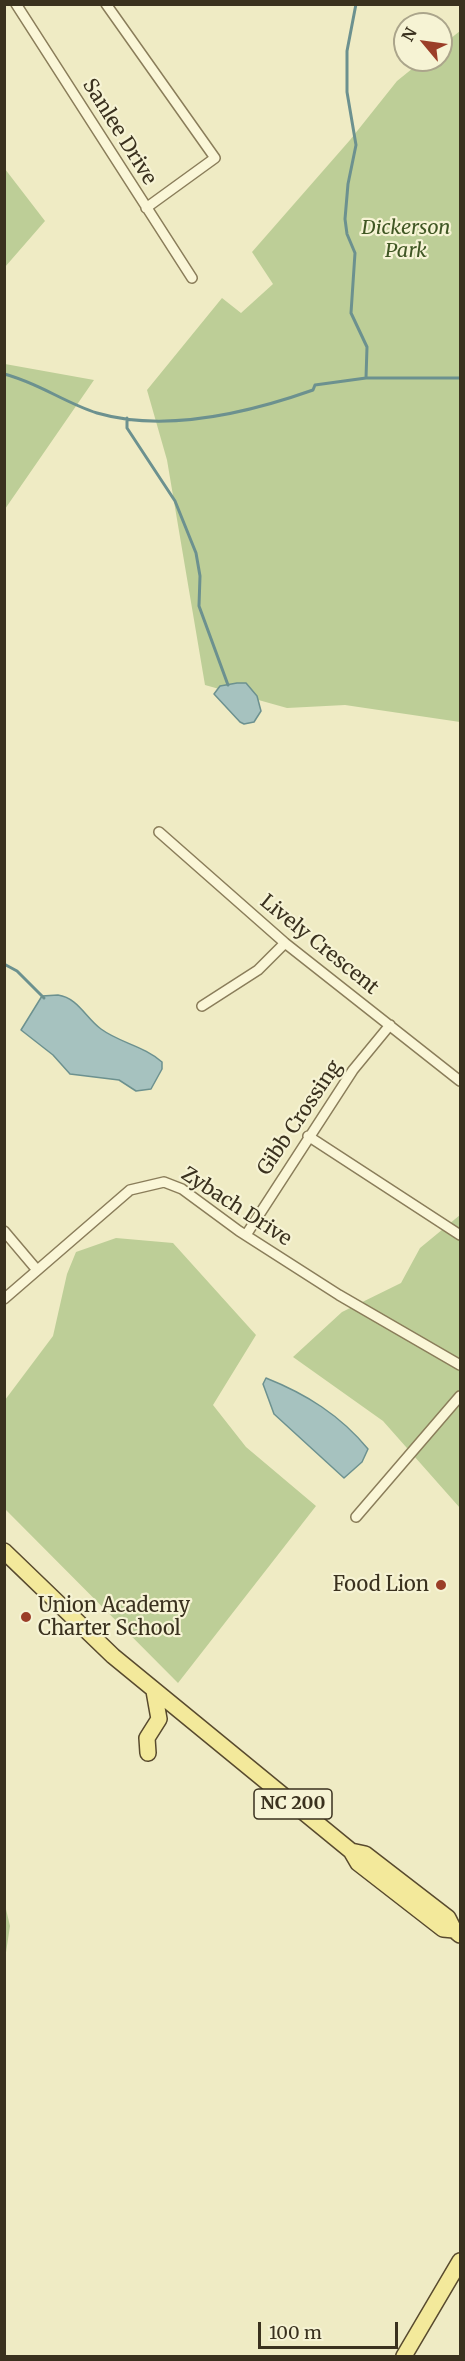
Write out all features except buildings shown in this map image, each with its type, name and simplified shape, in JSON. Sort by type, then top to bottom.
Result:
[{"type":"main road","name":"NC 200","points":[[4,1551],[74,1620],[154,1690],[351,1851],[358,1863],[434,1923],[443,1929],[457,1932]]},
{"type":"main road","points":[[148,1753],[147,1738],[159,1719],[154,1690]]},
{"type":"main road","points":[[404,2356],[460,2261]]},
{"type":"street","name":"Sanlee Drive","points":[[16,4],[192,278]]},
{"type":"street","points":[[106,4],[215,158],[146,208]]},
{"type":"street","name":"Lively Crescent","points":[[159,832],[285,943],[460,1081]]},
{"type":"street","points":[[202,1006],[258,970],[285,943]]},
{"type":"street","name":"Gibb Crossing","points":[[246,1235],[353,1070],[390,1025]]},
{"type":"street","points":[[309,1136],[460,1235]]},
{"type":"street","name":"Zybach Drive","points":[[4,1299],[130,1190],[164,1182],[182,1189],[246,1235],[339,1295],[460,1365]]},
{"type":"street","points":[[4,1231],[37,1270]]},
{"type":"street","points":[[356,1517],[460,1396]]},
{"type":"green space","name":"Dickerson Park","points":[[460,31],[460,722],[345,705],[287,708],[205,685],[167,460],[147,390],[222,298],[241,313],[273,284],[252,252],[350,140],[397,81],[408,72],[453,72],[453,37]]},
{"type":"green space","points":[[5,169],[45,221],[5,267]]},
{"type":"green space","points":[[4,364],[94,380],[5,509]]},
{"type":"green space","points":[[460,1215],[460,1508],[383,1421],[293,1357],[342,1312],[401,1283],[420,1248]]},
{"type":"green space","points":[[116,1238],[173,1243],[256,1335],[213,1405],[246,1447],[316,1506],[178,1683],[5,1509],[5,1400],[53,1336],[67,1274],[76,1252]]},
{"type":"green space","points":[[4,1905],[10,1926],[5,1959]]},
{"type":"water","points":[[246,683],[257,696],[261,711],[254,722],[244,724],[240,722],[214,694],[220,686]]},
{"type":"water","points":[[58,995],[71,1000],[108,1034],[148,1052],[162,1062],[162,1069],[151,1089],[136,1091],[119,1080],[70,1074],[53,1055],[21,1030],[42,996]]},
{"type":"water","points":[[266,1378],[322,1407],[346,1426],[368,1449],[362,1462],[344,1478],[274,1414],[263,1384]]},
{"type":"waterway","points":[[356,4],[347,51],[347,92],[356,145],[348,184],[345,219],[347,234],[355,253],[351,313],[367,347],[366,378]]},
{"type":"waterway","points":[[4,374],[28,382],[97,413],[123,419],[151,421],[179,421],[234,413],[313,390],[315,385],[366,378],[460,378]]},
{"type":"waterway","points":[[127,418],[127,428],[175,501],[196,553],[200,576],[199,606],[228,685]]},
{"type":"waterway","points":[[4,964],[17,971],[44,998]]},
{"type":"place","name":"Food Lion","points":[[441,1585]]},
{"type":"place","name":"Union Academy Charter School","points":[[26,1617]]}]
